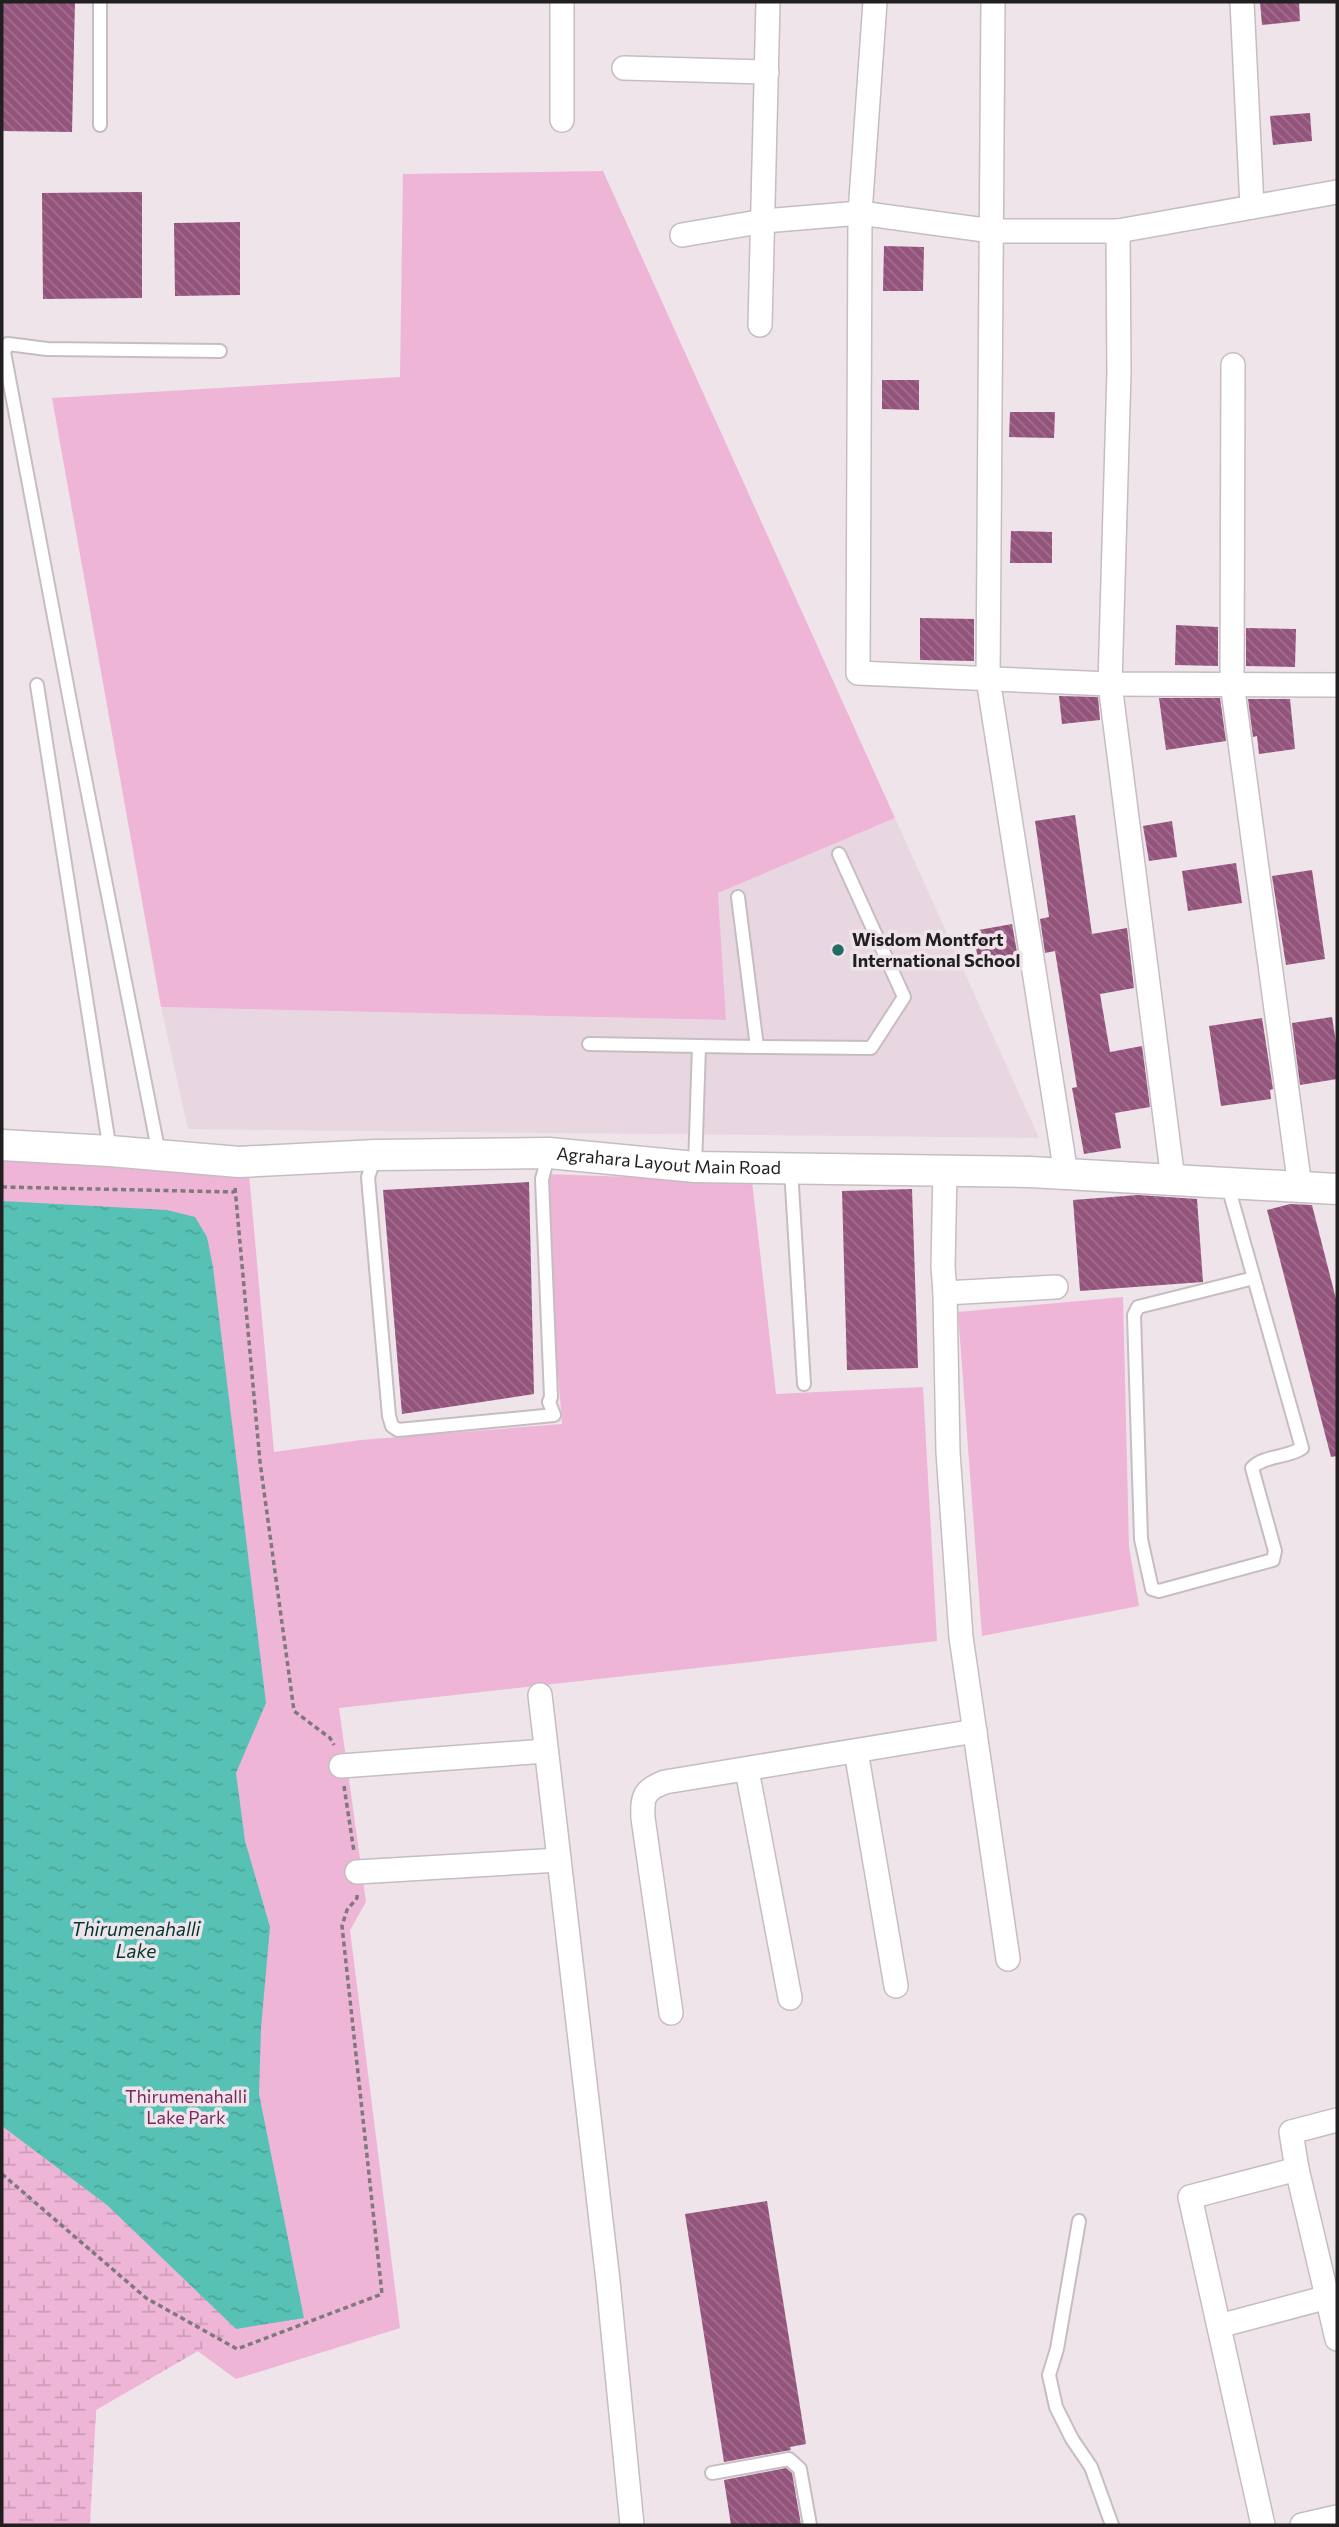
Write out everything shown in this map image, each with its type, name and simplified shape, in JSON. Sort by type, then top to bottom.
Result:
[{"type":"street","points":[[562,2],[562,120]]},
{"type":"street","points":[[760,325],[768,2]]},
{"type":"street","points":[[875,2],[860,213],[858,673],[1110,684],[1337,685]]},
{"type":"street","points":[[993,2],[988,679],[1066,1174]]},
{"type":"street","points":[[1242,2],[1252,207]]},
{"type":"street","points":[[624,68],[767,72]]},
{"type":"street","points":[[682,235],[764,221],[860,213],[992,231],[1118,231],[1337,192]]},
{"type":"street","points":[[1118,231],[1119,372],[1110,684],[1173,1180]]},
{"type":"street","points":[[1233,365],[1232,683],[1300,1187]]},
{"type":"street","name":"Agrahara Layout Main Road","points":[[2,1145],[239,1162],[376,1155],[550,1153],[695,1167],[1066,1174],[1337,1189]]},
{"type":"street","points":[[945,1170],[943,1266],[951,1491],[961,1637],[1008,1959]]},
{"type":"street","points":[[945,1293],[1056,1287]]},
{"type":"street","points":[[540,1695],[608,2281],[632,2525]]},
{"type":"street","points":[[671,2013],[643,1818],[642,1800],[652,1787],[666,1782],[975,1731]]},
{"type":"street","points":[[341,1766],[546,1751]]},
{"type":"street","points":[[856,1751],[896,1986]]},
{"type":"street","points":[[747,1770],[790,1998]]},
{"type":"street","points":[[357,1872],[559,1860]]},
{"type":"street","points":[[1337,2120],[1291,2132],[1297,2169],[1337,2339]]},
{"type":"street","points":[[1263,2525],[1190,2196],[1297,2169]]},
{"type":"street","points":[[1219,2326],[1328,2297]]},
{"type":"street","points":[[1302,2525],[1337,2517]]},
{"type":"lane","points":[[100,2],[100,125]]},
{"type":"lane","points":[[159,1155],[4,352],[9,344],[47,349],[220,351]]},
{"type":"lane","points":[[37,685],[110,1151]]},
{"type":"lane","points":[[589,1044],[871,1048],[904,997],[839,854]]},
{"type":"lane","points":[[738,897],[757,1047]]},
{"type":"lane","points":[[695,1167],[699,1046]]},
{"type":"lane","points":[[376,1155],[368,1177],[388,1416],[392,1426],[398,1430],[554,1415],[549,1402],[551,1397],[542,1179],[550,1153]]},
{"type":"lane","points":[[791,1168],[804,1384]]},
{"type":"lane","points":[[1227,1183],[1254,1278],[1302,1448],[1294,1454],[1256,1463],[1252,1468],[1275,1551],[1273,1560],[1159,1591],[1152,1589],[1141,1539],[1134,1315],[1139,1307],[1254,1278]]},
{"type":"lane","points":[[1079,2221],[1057,2349],[1049,2375],[1056,2407],[1091,2466],[1112,2525]]},
{"type":"lane","points":[[712,2473],[789,2459],[800,2469],[810,2525]]},
{"type":"path","points":[[2,2174],[146,2298],[237,2349],[382,2294],[342,1926],[347,1910],[357,1898],[357,1872],[339,1754],[330,1738],[294,1712],[260,1462],[235,1192],[239,1162]]},
{"type":"path","points":[[2,1187],[235,1192]]},
{"type":"shaded area","name":"Wisdom Montfort International School","points":[[895,818],[1039,1138],[188,1129],[161,1007],[726,1020],[718,893]]},
{"type":"green space","points":[[603,171],[895,818],[718,893],[726,1020],[161,1007],[52,398],[400,377],[403,174]]},
{"type":"green space","name":"Thirumenahalli Lake Park","points":[[2,1159],[249,1174],[274,1452],[361,1440],[562,1424],[542,1174],[752,1181],[776,1394],[923,1387],[937,1641],[339,1708],[366,1902],[350,1930],[400,2328],[236,2379],[2,2208]]},
{"type":"green space","points":[[1123,1297],[1129,1547],[1139,1606],[982,1636],[958,1312]]},
{"type":"green space","points":[[2,2126],[107,2205],[236,2329],[96,2410],[90,2525],[5,2525],[2,2521]]},
{"type":"water","name":"Thirumenahalli Lake","points":[[2,1201],[167,1210],[195,1217],[207,1237],[213,1267],[266,1703],[236,1773],[245,1841],[270,1927],[261,2028],[259,2094],[304,2318],[236,2329],[107,2205],[2,2126]]},
{"type":"building","points":[[2,2],[75,2],[72,132],[2,131]]},
{"type":"building","points":[[1260,2],[1299,2],[1300,21],[1262,25]]},
{"type":"building","points":[[1310,113],[1312,141],[1273,145],[1270,116]]},
{"type":"building","points":[[142,192],[142,298],[43,299],[42,193]]},
{"type":"building","points":[[240,222],[240,295],[175,296],[174,223]]},
{"type":"building","points":[[884,246],[924,247],[923,291],[883,291]]},
{"type":"building","points":[[882,380],[919,380],[919,410],[882,409]]},
{"type":"building","points":[[1010,412],[1055,412],[1054,438],[1009,437]]},
{"type":"building","points":[[1011,531],[1052,532],[1052,563],[1010,563]]},
{"type":"building","points":[[920,618],[974,619],[974,661],[920,660]]},
{"type":"building","points":[[1176,625],[1218,627],[1218,666],[1175,665]]},
{"type":"building","points":[[1246,628],[1296,629],[1295,667],[1246,666]]},
{"type":"building","points":[[1059,696],[1098,697],[1100,720],[1062,724]]},
{"type":"building","points":[[1159,698],[1220,698],[1226,741],[1166,750]]},
{"type":"building","points":[[1248,699],[1290,699],[1295,749],[1259,754],[1257,736],[1253,737]]},
{"type":"building","points":[[1075,815],[1092,934],[1127,928],[1134,988],[1100,994],[1110,1052],[1142,1046],[1150,1107],[1115,1113],[1121,1148],[1084,1154],[1072,1088],[1077,1087],[1055,951],[1045,953],[1040,919],[1049,917],[1035,821]]},
{"type":"building","points":[[1172,821],[1177,857],[1149,861],[1143,826]]},
{"type":"building","points":[[1236,863],[1242,903],[1188,911],[1182,871]]},
{"type":"building","points":[[1312,870],[1325,959],[1286,965],[1272,876]]},
{"type":"building","points":[[1012,924],[1018,958],[979,965],[973,931]]},
{"type":"building","points":[[1332,1017],[1337,1049],[1337,1079],[1300,1085],[1292,1023]]},
{"type":"building","points":[[1262,1018],[1273,1089],[1270,1090],[1271,1099],[1221,1106],[1209,1026]]},
{"type":"building","points":[[529,1182],[534,1394],[402,1414],[383,1190]]},
{"type":"building","points":[[912,1189],[918,1368],[847,1370],[842,1191]]},
{"type":"building","points":[[1138,1195],[1197,1199],[1203,1282],[1080,1291],[1073,1200]]},
{"type":"building","points":[[1290,1204],[1312,1205],[1337,1303],[1337,1456],[1331,1457],[1267,1210]]},
{"type":"building","points":[[767,2201],[806,2444],[790,2447],[791,2450],[724,2462],[685,2214]]},
{"type":"building","points":[[786,2468],[792,2473],[801,2525],[731,2525],[724,2480]]},
{"type":"place","name":"Wisdom Montfort International School","points":[[838,950]]}]
